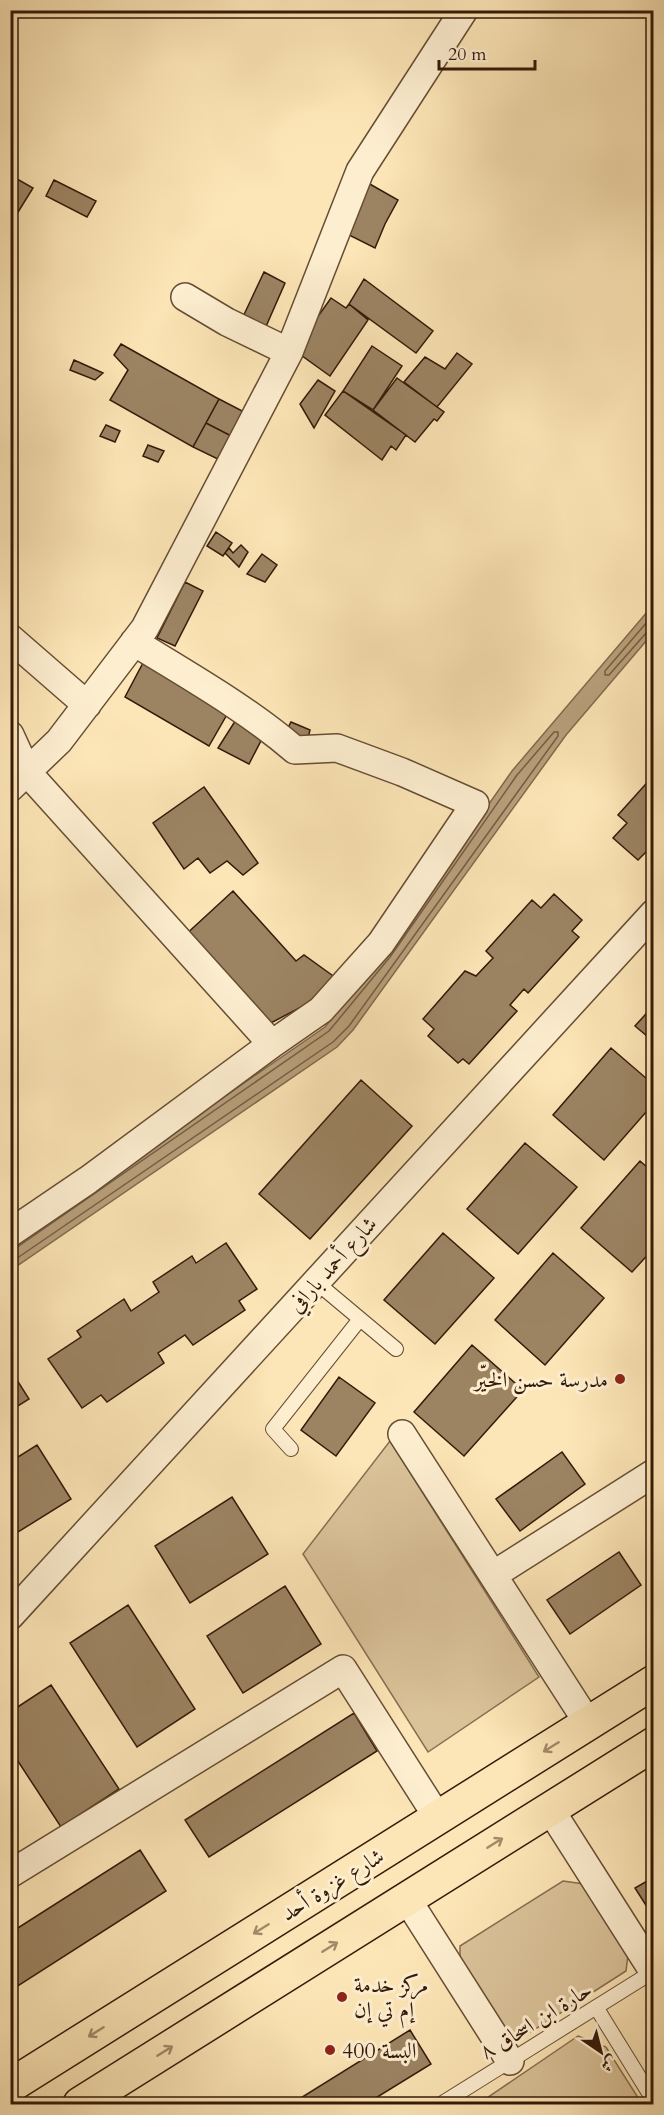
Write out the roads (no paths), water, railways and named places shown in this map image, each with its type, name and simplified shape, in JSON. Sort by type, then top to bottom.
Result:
[{"type":"main road","name":"شارع غزوة أحد","points":[[10,2086],[654,1682]]},
{"type":"main road","points":[[80,2104],[654,1744]]},
{"type":"street","points":[[19,780],[59,741],[145,628],[289,352],[360,171],[454,13]]},
{"type":"street","points":[[185,297],[227,322],[289,352]]},
{"type":"street","points":[[10,638],[87,705]]},
{"type":"street","points":[[10,1233],[88,1180],[321,1010],[381,943],[475,804],[402,772],[337,748],[295,750],[258,721],[200,682],[134,642]]},
{"type":"street","points":[[10,735],[19,780],[272,1044]]},
{"type":"street","name":"شارع أحمد بارافي","points":[[10,1616],[654,913]]},
{"type":"street","points":[[402,1434],[588,1723]]},
{"type":"street","points":[[493,1575],[654,1473]]},
{"type":"street","points":[[10,1874],[343,1669],[438,1818]]},
{"type":"street","points":[[550,1809],[653,1971]]},
{"type":"street","points":[[407,1899],[510,2061]]},
{"type":"lane","points":[[316,1282],[396,1349]]},
{"type":"lane","points":[[291,1449],[273,1429],[360,1318]]},
{"type":"lane","name":"حارة ابن اسحاق ٨","points":[[441,2104],[653,1971]]},
{"type":"lane","points":[[596,2007],[654,2101]]},
{"type":"water","points":[[653,605],[653,633],[566,735],[353,1030],[337,1047],[11,1270],[11,1244],[325,1027],[385,953],[512,771]]},
{"type":"place","name":"مدرسة حسن الخيّر","points":[[620,1379]]},
{"type":"place","name":"مركز خدمة إم تي إن","points":[[342,1997]]},
{"type":"place","name":"البسة 400","points":[[330,2050]]}]
